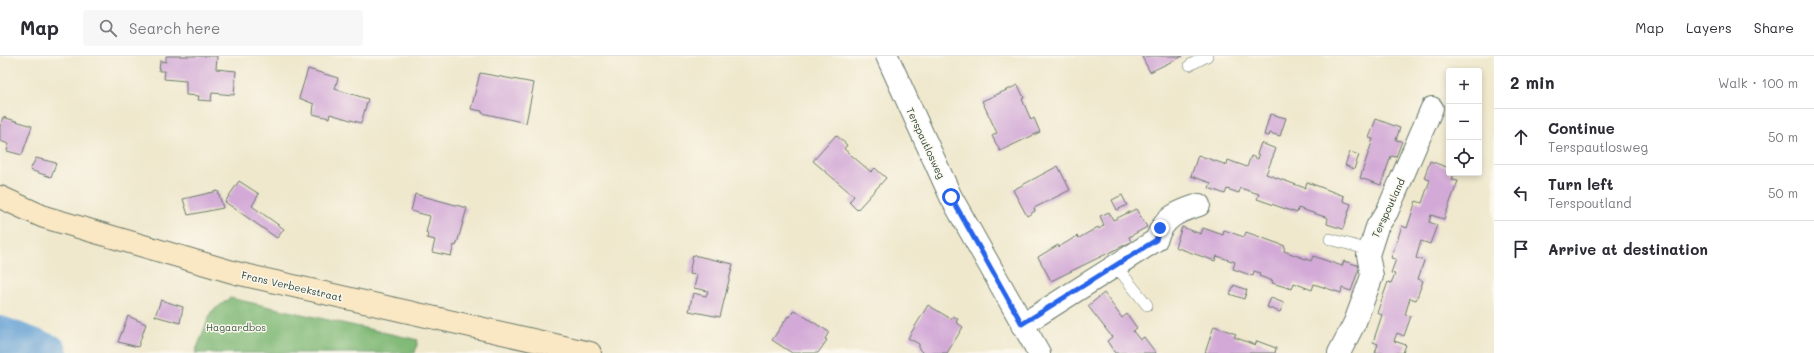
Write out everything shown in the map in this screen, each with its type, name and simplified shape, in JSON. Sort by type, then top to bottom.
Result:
[{"type":"main road","name":"Frans Verbeekstraat","points":[[0,197],[44,217],[236,273],[590,353]]},
{"type":"street","name":"Terspautlosweg","points":[[887,56],[951,197],[1039,353]]},
{"type":"street","name":"Terspoutland","points":[[1339,353],[1355,322],[1372,276],[1368,255],[1377,227],[1387,212],[1432,108]]},
{"type":"street","points":[[1022,324],[1156,240],[1160,228],[1178,212],[1199,206]]},
{"type":"lane","points":[[1190,65],[1208,56]]},
{"type":"lane","points":[[1330,239],[1370,250]]},
{"type":"lane","points":[[1116,266],[1147,305]]},
{"type":"green space","name":"Hagaardbos","points":[[230,298],[418,340],[415,353],[195,353],[211,312]]},
{"type":"green space","points":[[0,335],[49,353],[0,353]]},
{"type":"building","points":[[166,56],[217,56],[216,69],[236,71],[234,95],[212,93],[211,101],[198,100],[199,96],[186,95],[186,81],[164,79],[165,71],[159,71],[160,61],[166,62]]},
{"type":"building","points":[[1183,56],[1150,72],[1142,57]]},
{"type":"building","points":[[308,69],[338,78],[335,89],[368,99],[361,123],[330,114],[329,118],[313,114],[314,104],[299,98]]},
{"type":"building","points":[[480,73],[534,83],[526,123],[471,109]]},
{"type":"building","points":[[1018,85],[1031,120],[1034,118],[1040,132],[1000,151],[992,136],[997,133],[982,101]]},
{"type":"building","points":[[1270,114],[1286,118],[1280,136],[1270,133],[1269,136],[1264,135]]},
{"type":"building","points":[[3,117],[32,126],[22,155],[7,151],[9,144],[0,141],[0,127]]},
{"type":"building","points":[[1376,119],[1400,128],[1396,140],[1402,141],[1396,157],[1391,156],[1381,185],[1360,178],[1373,139],[1369,138]]},
{"type":"building","points":[[836,135],[847,145],[844,149],[871,172],[875,168],[886,178],[857,210],[849,202],[854,196],[813,161]]},
{"type":"building","points":[[1261,143],[1276,149],[1266,174],[1305,188],[1307,182],[1344,196],[1343,201],[1351,204],[1343,229],[1327,224],[1328,218],[1298,208],[1297,213],[1257,199],[1259,194],[1240,188],[1239,193],[1227,189],[1225,194],[1209,188],[1211,183],[1191,176],[1198,155],[1227,165],[1228,160],[1247,167],[1251,156],[1258,159],[1259,155],[1257,154]]},
{"type":"building","points":[[1350,152],[1359,155],[1354,169],[1345,165]]},
{"type":"building","points":[[36,158],[56,163],[51,177],[30,170]]},
{"type":"building","points":[[1430,161],[1446,167],[1446,176],[1453,176],[1452,180],[1458,181],[1444,219],[1431,215],[1429,222],[1437,225],[1430,244],[1421,241],[1416,258],[1424,261],[1418,279],[1423,281],[1416,300],[1410,298],[1405,315],[1411,316],[1404,336],[1397,333],[1394,341],[1406,345],[1403,353],[1375,353],[1378,344],[1373,342],[1382,315],[1377,313],[1388,282],[1391,283],[1395,274],[1391,273],[1396,259],[1391,258],[1402,226],[1407,228],[1416,201],[1422,203],[1430,180],[1424,178]]},
{"type":"building","points":[[1058,166],[1070,190],[1034,208],[1035,211],[1027,216],[1013,190]]},
{"type":"building","points":[[239,181],[259,194],[252,206],[284,229],[277,238],[225,202]]},
{"type":"building","points":[[218,191],[223,208],[188,215],[183,199]]},
{"type":"building","points":[[415,194],[467,208],[456,246],[454,245],[451,256],[432,252],[435,240],[427,238],[428,233],[426,233],[430,216],[411,211]]},
{"type":"building","points":[[1122,195],[1127,205],[1117,210],[1112,200]]},
{"type":"building","points":[[1136,209],[1147,227],[1129,237],[1131,242],[1051,281],[1038,257],[1077,236],[1079,238],[1098,227],[1099,229],[1104,225],[1100,216],[1109,212],[1113,220]]},
{"type":"building","points":[[1182,227],[1201,234],[1203,228],[1223,235],[1224,230],[1244,237],[1246,232],[1285,246],[1284,251],[1311,261],[1313,256],[1342,266],[1344,261],[1360,266],[1351,291],[1342,288],[1341,293],[1314,284],[1312,290],[1294,283],[1292,289],[1272,283],[1273,281],[1259,276],[1260,273],[1254,271],[1253,276],[1233,269],[1235,262],[1217,256],[1215,261],[1175,247]]},
{"type":"building","points":[[693,255],[733,264],[720,317],[689,311],[693,293],[706,296],[708,291],[694,288],[697,275],[689,274]]},
{"type":"building","points":[[1234,285],[1247,290],[1244,299],[1230,294]]},
{"type":"building","points":[[1104,293],[1122,318],[1127,314],[1137,328],[1133,331],[1140,340],[1144,337],[1156,353],[1115,353],[1107,341],[1112,337],[1088,306]]},
{"type":"building","points":[[1271,298],[1284,303],[1280,312],[1267,307]]},
{"type":"building","points":[[161,300],[183,307],[180,323],[155,316]]},
{"type":"building","points":[[928,305],[951,319],[953,316],[958,319],[956,322],[963,327],[947,353],[923,353],[919,349],[919,344],[908,338]]},
{"type":"building","points":[[794,310],[829,332],[825,339],[827,340],[818,353],[792,353],[772,340],[788,316],[790,317]]},
{"type":"building","points":[[128,316],[146,324],[138,347],[118,342]]},
{"type":"building","points":[[1214,326],[1236,334],[1234,337],[1255,345],[1257,341],[1276,348],[1275,353],[1205,353]]},
{"type":"waterway","points":[[0,335],[49,353]]},
{"type":"route","points":[[951,197],[1022,324],[1156,240],[1160,228]]}]
